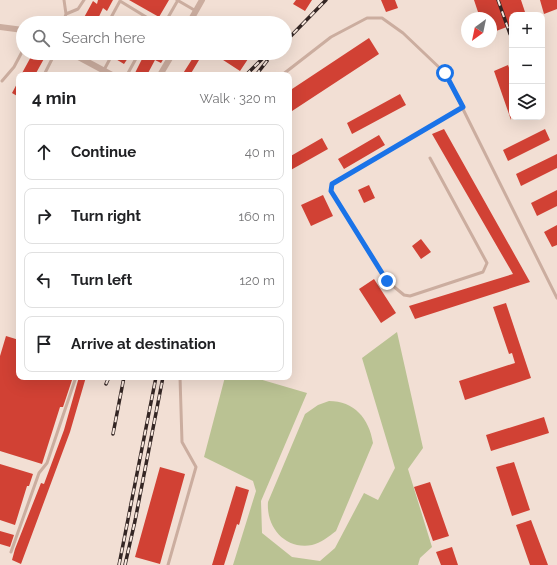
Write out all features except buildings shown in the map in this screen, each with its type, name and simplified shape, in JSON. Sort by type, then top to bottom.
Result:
[{"type":"street","points":[[193,16],[202,0]]},
{"type":"street","points":[[0,27],[16,29]]},
{"type":"street","points":[[84,60],[106,72]]},
{"type":"street","points":[[162,72],[169,60]]},
{"type":"lane","points":[[64,0],[66,14],[78,9],[84,0]]},
{"type":"lane","points":[[169,16],[177,0],[196,11]]},
{"type":"lane","points":[[112,16],[120,1],[146,16]]},
{"type":"lane","points":[[286,72],[331,37],[367,18],[382,18],[403,33],[445,73],[557,298]]},
{"type":"lane","points":[[2,81],[14,67],[18,60]]},
{"type":"lane","points":[[46,72],[52,60]]},
{"type":"lane","points":[[108,72],[111,60]]},
{"type":"lane","points":[[129,72],[135,60]]},
{"type":"lane","points":[[430,158],[487,263],[483,272],[410,296],[404,295],[387,281],[331,191],[332,184],[463,107]]},
{"type":"lane","points":[[11,552],[39,473],[47,463],[75,380]]},
{"type":"lane","points":[[168,565],[196,467],[182,442],[180,380]]},
{"type":"green space","points":[[397,332],[423,448],[408,469],[432,547],[420,558],[418,565],[233,565],[256,491],[253,481],[204,457],[224,380],[262,380],[307,393],[261,501],[262,533],[292,557],[320,561],[335,548],[364,493],[378,500],[395,468],[362,358]]},
{"type":"green space","points":[[329,401],[346,404],[359,413],[368,426],[373,443],[336,531],[324,540],[315,544],[302,546],[293,544],[279,535],[270,520],[268,502],[305,414],[318,405]]},
{"type":"railway","points":[[292,35],[326,0]]},
{"type":"railway","points":[[498,0],[509,31]]},
{"type":"railway","points":[[249,72],[261,60]]},
{"type":"railway","points":[[258,72],[267,61]]},
{"type":"railway","points":[[106,384],[108,380]]},
{"type":"railway","points":[[113,434],[123,380]]},
{"type":"railway","points":[[119,565],[155,380]]},
{"type":"railway","points":[[125,565],[162,380]]},
{"type":"route","points":[[387,281],[331,191],[332,184],[463,107],[445,73]]}]
